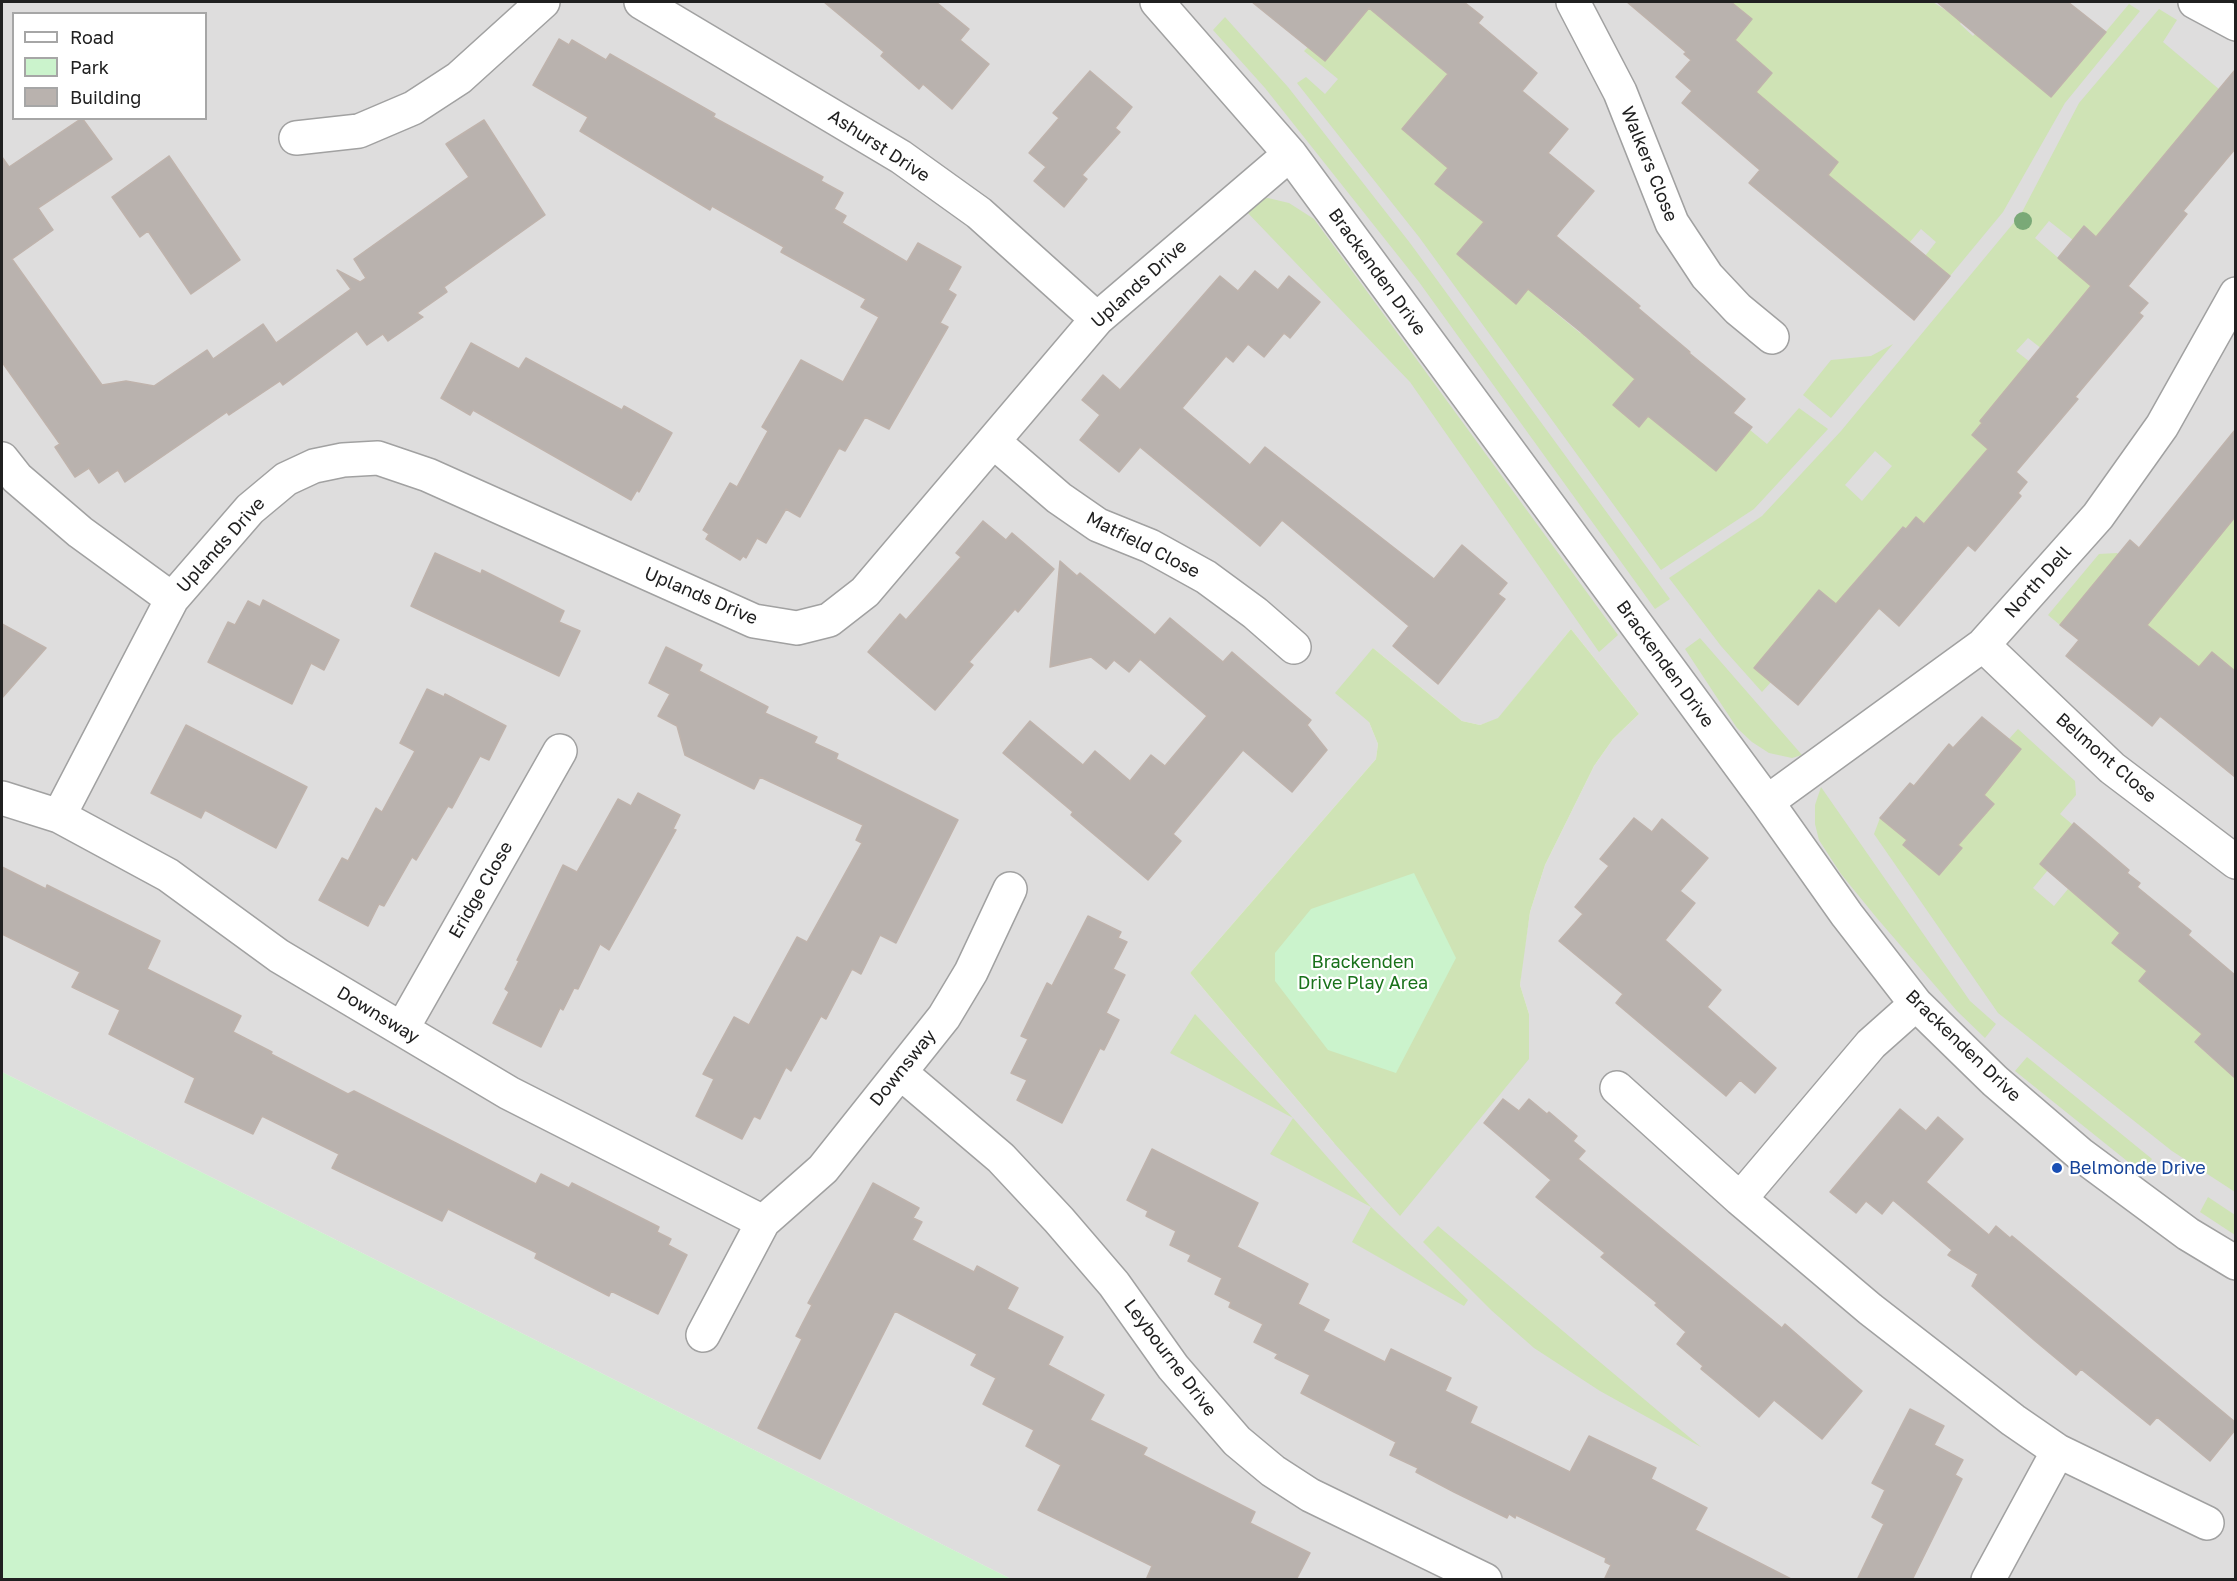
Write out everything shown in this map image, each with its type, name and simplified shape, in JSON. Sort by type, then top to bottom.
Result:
[{"type":"street","points":[[296,138],[359,131],[413,108],[459,78],[543,2]]},
{"type":"street","name":"Ashurst Drive","points":[[641,2],[902,157],[979,213],[1097,319]]},
{"type":"street","name":"Brackenden Drive","points":[[1157,2],[1290,154],[1767,802],[1847,915],[1916,1004],[1995,1081],[2080,1154],[2188,1234],[2235,1263]]},
{"type":"street","name":"Walkers Close","points":[[1573,2],[1620,92],[1672,223],[1707,276],[1738,309],[1772,337]]},
{"type":"street","points":[[2196,2],[2235,24]]},
{"type":"street","name":"Uplands Drive","points":[[59,816],[172,599],[250,509],[286,479],[314,466],[343,460],[378,458],[428,475],[754,621],[797,628],[830,620],[865,592],[1097,319],[1290,154]]},
{"type":"street","name":"North Dell","points":[[1767,802],[1983,645],[2098,516],[2162,426],[2235,294]]},
{"type":"street","name":"Matfield Close","points":[[994,442],[1059,498],[1098,525],[1150,546],[1206,578],[1255,613],[1294,647]]},
{"type":"street","name":"Uplands Drive","points":[[2,459],[17,478],[80,532],[172,599]]},
{"type":"street","name":"Belmont Close","points":[[1983,645],[2112,768],[2235,862]]},
{"type":"street","name":"Eridge Close","points":[[402,1029],[560,751]]},
{"type":"street","name":"Downsway","points":[[2,798],[59,816],[168,875],[279,956],[509,1093],[763,1222]]},
{"type":"street","name":"Downsway","points":[[703,1335],[763,1222],[823,1169],[945,1017],[970,972],[1010,889]]},
{"type":"street","points":[[1740,1199],[1871,1044],[1916,1004]]},
{"type":"street","name":"Leybourne Drive","points":[[901,1072],[1001,1158],[1059,1220],[1114,1284],[1173,1367],[1237,1442],[1273,1471],[1310,1495],[1485,1580]]},
{"type":"street","points":[[1617,1089],[1740,1199],[1870,1309],[2058,1451],[2207,1523]]},
{"type":"street","points":[[1988,1580],[2058,1451]]},
{"type":"shaded area","points":[[2,2],[2235,2],[2235,1579],[1011,1579],[2,1072]],"holes":[[[1571,629],[1639,714],[1613,739],[1594,766],[1545,865],[1530,912],[1522,964],[1520,985],[1529,1014],[1334,1143],[1190,973],[1376,759],[1378,744],[1369,722],[1373,648],[1462,721],[1480,725],[1498,719]]]},
{"type":"green space","points":[[1347,2],[1449,2],[1413,45],[1451,77],[1446,103],[1563,285],[1546,305],[1580,333],[1614,292],[1618,295],[1584,336],[1630,375],[1662,337],[1666,340],[1613,405],[1639,426],[1648,416],[1716,470],[1750,430],[1767,444],[1799,408],[1828,429],[1754,509],[1661,570],[1419,237],[1297,83],[1306,77],[1325,94],[1338,79],[1304,51],[1308,47],[1336,48],[1347,34],[1331,20]]},
{"type":"green space","points":[[1716,2],[1933,2],[1962,21],[1960,24],[1973,36],[1985,23],[2002,56],[2051,97],[2129,4],[2140,11],[2065,103],[2003,212],[1950,276],[1925,256],[1936,242],[1921,229],[1909,243],[1827,176],[1838,162],[1822,148],[1777,150],[1796,126],[1756,92],[1772,73],[1741,46],[1718,60],[1752,19],[1737,7],[1731,14]]},
{"type":"green space","points":[[2159,9],[2177,20],[2163,42],[2220,90],[2096,237],[2084,226],[2073,240],[2049,221],[2035,238],[2091,286],[2048,337],[2050,340],[2042,349],[2028,338],[2016,351],[2030,362],[1980,421],[1982,423],[1972,435],[1990,450],[1978,460],[1932,514],[1948,545],[1916,518],[1906,529],[1902,527],[1852,585],[1874,604],[1859,623],[1819,591],[1771,682],[1762,692],[1721,646],[1669,578],[1762,516],[1841,431],[2021,214],[2079,103]],"holes":[[[1875,451],[1892,466],[1862,501],[1845,485]]]},
{"type":"green space","points":[[1225,17],[1288,87],[1410,243],[1670,599],[1655,609],[1419,282],[1265,88],[1213,30]]},
{"type":"green space","points":[[1268,198],[1289,203],[1314,219],[1618,635],[1599,652],[1410,382],[1245,210],[1252,200]]},
{"type":"green space","points":[[1893,344],[1831,418],[1803,395],[1831,360],[1871,356]]},
{"type":"green space","points":[[2235,517],[2235,671],[2212,652],[2199,667],[2060,625],[2048,615],[2099,554],[2117,553],[2148,580],[2160,566],[2181,583]]},
{"type":"green space","points":[[1571,629],[1639,714],[1613,739],[1594,766],[1545,865],[1530,912],[1520,985],[1529,1014],[1529,1059],[1400,1216],[1334,1143],[1190,973],[1376,759],[1378,744],[1369,722],[1335,693],[1373,648],[1462,721],[1480,725],[1498,718]]},
{"type":"green space","points":[[1700,638],[1802,755],[1792,758],[1769,753],[1737,728],[1685,649]]},
{"type":"green space","points":[[2018,729],[2075,781],[2076,795],[2060,814],[2073,825],[2040,863],[2048,870],[2033,888],[2054,906],[2068,889],[2096,912],[2145,902],[2112,943],[2147,971],[2139,981],[2206,1030],[2195,1043],[2221,1066],[2229,1057],[2235,1063],[2235,1192],[2172,1151],[1998,1013],[1874,834],[1880,818],[1907,840],[1903,845],[1944,833],[1969,804],[1983,816],[1994,804],[1984,795],[2020,749],[2009,739]]},
{"type":"green space","points":[[1821,787],[1970,1001],[1996,1024],[1985,1038],[1957,1011],[1841,874],[1819,840],[1815,824],[1815,805]]},
{"type":"green space","name":"Brackenden Drive Play Area","points":[[1414,873],[1456,958],[1396,1073],[1328,1050],[1275,981],[1275,953],[1311,909]]},
{"type":"green space","points":[[1195,1014],[1293,1118],[1170,1053]]},
{"type":"green space","points":[[2027,1057],[2152,1159],[2142,1173],[2015,1071]]},
{"type":"green space","points":[[2,1072],[1011,1579],[2,1579]]},
{"type":"green space","points":[[1293,1118],[1372,1208],[1468,1300],[1464,1306],[1352,1242],[1371,1207],[1270,1154]]},
{"type":"green space","points":[[2208,1197],[2235,1215],[2235,1235],[2200,1212]]},
{"type":"green space","points":[[1438,1226],[1701,1447],[1600,1391],[1534,1348],[1491,1310],[1423,1242]]},
{"type":"building","points":[[824,2],[936,2],[969,29],[960,40],[989,64],[952,109],[923,84],[919,89],[881,56],[884,52]]},
{"type":"building","points":[[1252,2],[1464,2],[1483,17],[1478,23],[1537,73],[1522,91],[1568,129],[1548,153],[1594,191],[1556,236],[1640,306],[1638,308],[1745,399],[1733,413],[1752,427],[1716,471],[1648,416],[1639,427],[1613,405],[1635,379],[1581,332],[1528,289],[1516,304],[1457,254],[1484,222],[1435,184],[1448,168],[1402,129],[1448,74],[1369,8],[1325,61]]},
{"type":"building","points":[[1627,2],[1731,2],[1752,19],[1735,40],[1772,73],[1756,92],[1838,162],[1828,175],[1950,276],[1914,320],[1749,183],[1760,170],[1682,103],[1692,91],[1676,77],[1691,60],[1684,54],[1686,52]]},
{"type":"building","points":[[1937,2],[2068,2],[2106,32],[2051,97]]},
{"type":"building","points":[[559,39],[569,45],[572,40],[606,60],[610,54],[715,114],[713,117],[823,177],[821,181],[843,193],[834,209],[846,216],[842,223],[907,262],[918,243],[961,267],[948,290],[956,295],[940,323],[948,327],[889,429],[865,417],[845,451],[839,448],[800,517],[786,509],[766,543],[757,538],[746,558],[743,556],[740,560],[706,539],[709,534],[703,530],[730,483],[737,487],[768,431],[762,427],[801,360],[843,382],[879,317],[861,307],[866,299],[781,252],[784,247],[712,206],[710,210],[580,131],[588,117],[533,85]]},
{"type":"building","points":[[2235,70],[2235,149],[2183,211],[2187,214],[2128,286],[2148,303],[2139,313],[2143,316],[2075,397],[2078,399],[2016,472],[2027,482],[2018,493],[2021,496],[1975,551],[1968,545],[1899,626],[1879,608],[1798,705],[1754,668],[1819,590],[1836,604],[1903,527],[1906,529],[1916,517],[1924,524],[1988,449],[1972,435],[1982,423],[1980,421],[2091,286],[2058,258],[2084,226],[2096,237]]},
{"type":"building","points":[[1090,71],[1132,107],[1115,128],[1120,132],[1082,175],[1087,179],[1064,207],[1034,181],[1046,167],[1029,153],[1059,118],[1053,113]]},
{"type":"building","points":[[79,120],[83,120],[112,159],[38,208],[53,230],[12,259],[102,385],[126,381],[154,386],[207,350],[213,359],[263,324],[276,343],[351,289],[337,270],[360,282],[366,278],[354,259],[469,177],[446,144],[484,120],[545,215],[444,287],[447,292],[417,313],[423,317],[388,341],[383,334],[367,345],[357,331],[283,385],[280,381],[229,415],[227,412],[125,482],[118,470],[99,483],[89,468],[75,477],[55,447],[60,444],[2,362],[2,157],[9,167]]},
{"type":"building","points":[[169,156],[240,260],[191,294],[148,231],[140,237],[112,197]]},
{"type":"building","points":[[1255,271],[1278,290],[1289,276],[1320,302],[1290,338],[1284,333],[1264,357],[1248,344],[1233,362],[1226,356],[1182,408],[1250,465],[1265,447],[1434,579],[1462,545],[1507,583],[1498,594],[1505,599],[1438,684],[1393,646],[1409,626],[1282,520],[1260,546],[1140,447],[1119,472],[1080,440],[1100,415],[1082,400],[1103,375],[1120,390],[1220,276],[1238,291]]},
{"type":"building","points":[[471,343],[519,369],[526,358],[622,410],[624,406],[672,433],[639,492],[637,490],[631,500],[473,410],[470,415],[441,398]]},
{"type":"building","points":[[2235,430],[2235,517],[2147,625],[2199,667],[2212,652],[2235,671],[2235,777],[2160,716],[2152,726],[2066,656],[2079,640],[2060,625],[2130,540],[2139,548]]},
{"type":"building","points":[[983,521],[1006,540],[1012,533],[1054,569],[1018,612],[1015,609],[969,662],[973,665],[935,710],[868,652],[900,614],[906,620],[961,557],[956,553]]},
{"type":"building","points":[[435,553],[481,574],[482,570],[564,611],[559,622],[580,631],[559,676],[411,606]]},
{"type":"building","points":[[1060,561],[1077,576],[1080,573],[1155,635],[1170,618],[1223,662],[1232,652],[1311,720],[1307,725],[1327,750],[1292,792],[1243,750],[1173,834],[1181,841],[1148,880],[1071,815],[1073,812],[1003,753],[1030,721],[1083,765],[1095,751],[1130,781],[1151,755],[1165,766],[1207,716],[1140,659],[1129,672],[1114,660],[1106,669],[1091,657],[1050,667]]},
{"type":"building","points":[[263,600],[339,640],[324,670],[311,663],[292,704],[208,662],[228,622],[235,625],[248,601],[260,607]]},
{"type":"building","points":[[2,624],[46,648],[2,698]]},
{"type":"building","points":[[666,647],[702,665],[699,671],[768,707],[765,713],[817,737],[814,743],[838,754],[836,759],[958,820],[896,943],[880,935],[861,974],[852,969],[826,1019],[821,1016],[791,1071],[786,1067],[760,1119],[754,1116],[742,1139],[696,1116],[714,1079],[703,1074],[734,1017],[749,1025],[797,937],[807,942],[862,843],[856,840],[863,825],[760,777],[754,789],[685,755],[677,726],[658,716],[670,694],[649,683]]},
{"type":"building","points":[[427,689],[444,697],[445,694],[506,726],[489,760],[480,756],[452,808],[448,806],[416,860],[412,857],[384,906],[379,904],[368,926],[319,900],[342,858],[348,861],[376,808],[382,812],[415,751],[400,743]]},
{"type":"building","points":[[1982,717],[2021,749],[1984,795],[1994,804],[1958,845],[1962,848],[1939,875],[1903,845],[1907,840],[1880,818],[1910,783],[1914,786],[1949,744],[1953,748]]},
{"type":"building","points":[[186,725],[307,787],[276,848],[205,810],[201,818],[151,793]]},
{"type":"building","points":[[638,793],[680,815],[673,829],[676,830],[609,950],[600,944],[578,989],[574,988],[563,1010],[560,1008],[541,1047],[493,1023],[509,992],[505,989],[519,961],[517,960],[563,865],[577,872],[618,799],[631,806]]},
{"type":"building","points":[[1634,818],[1652,832],[1662,819],[1708,858],[1680,891],[1695,903],[1665,940],[1721,990],[1707,1007],[1776,1068],[1755,1093],[1740,1080],[1726,1096],[1616,1003],[1623,994],[1559,941],[1583,914],[1575,907],[1609,866],[1600,859]]},
{"type":"building","points":[[2074,823],[2129,870],[2127,873],[2140,883],[2137,887],[2191,931],[2188,935],[2235,975],[2235,1078],[2195,1042],[2202,1034],[2139,981],[2147,971],[2112,943],[2120,933],[2040,864]]},
{"type":"building","points":[[2,867],[46,889],[47,885],[160,941],[147,969],[241,1016],[233,1032],[272,1052],[271,1054],[348,1094],[354,1091],[536,1184],[541,1174],[569,1188],[572,1183],[659,1227],[657,1232],[671,1239],[668,1245],[687,1255],[658,1314],[611,1291],[609,1296],[535,1258],[537,1253],[448,1209],[442,1221],[332,1168],[339,1154],[262,1116],[253,1134],[185,1102],[195,1078],[109,1034],[120,1010],[72,987],[80,972],[2,934]]},
{"type":"building","points":[[1088,916],[1121,932],[1118,938],[1127,942],[1113,969],[1125,975],[1106,1013],[1119,1020],[1104,1050],[1100,1048],[1062,1123],[1017,1100],[1027,1080],[1011,1073],[1028,1039],[1021,1036],[1047,983],[1052,986]]},
{"type":"building","points":[[1503,1099],[1519,1111],[1529,1099],[1547,1114],[1549,1112],[1577,1136],[1573,1141],[1585,1151],[1578,1159],[1782,1328],[1785,1324],[1862,1391],[1822,1439],[1774,1400],[1759,1417],[1701,1369],[1703,1366],[1677,1344],[1686,1332],[1655,1305],[1657,1303],[1601,1257],[1605,1253],[1536,1197],[1551,1180],[1484,1123]]},
{"type":"building","points":[[1900,1109],[1926,1131],[1938,1117],[1963,1139],[1926,1182],[1989,1235],[1996,1226],[2010,1238],[2012,1236],[2235,1422],[2235,1430],[2210,1461],[2157,1417],[2150,1425],[2081,1369],[2076,1375],[1972,1286],[1978,1274],[1948,1255],[1952,1250],[1893,1200],[1882,1214],[1866,1201],[1856,1213],[1830,1192]]},
{"type":"building","points":[[1152,1149],[1258,1203],[1237,1247],[1308,1284],[1298,1304],[1329,1320],[1323,1331],[1385,1362],[1391,1349],[1451,1378],[1445,1391],[1477,1407],[1470,1423],[1570,1472],[1589,1436],[1656,1468],[1651,1479],[1707,1508],[1695,1530],[1793,1580],[1604,1580],[1611,1565],[1605,1562],[1606,1558],[1516,1515],[1515,1518],[1509,1514],[1507,1518],[1416,1472],[1418,1468],[1390,1455],[1396,1442],[1301,1393],[1310,1375],[1275,1358],[1278,1354],[1254,1342],[1263,1324],[1229,1307],[1231,1302],[1215,1294],[1222,1278],[1188,1261],[1191,1255],[1170,1245],[1176,1231],[1146,1216],[1148,1211],[1127,1200]]},
{"type":"building","points":[[873,1183],[919,1208],[913,1218],[922,1222],[912,1240],[974,1272],[977,1266],[1018,1288],[1007,1309],[1063,1337],[1048,1365],[1104,1395],[1090,1420],[1147,1448],[1143,1455],[1255,1512],[1250,1523],[1310,1553],[1296,1580],[1146,1580],[1152,1566],[1038,1510],[1061,1465],[1026,1446],[1034,1430],[983,1404],[996,1378],[971,1365],[977,1354],[895,1311],[820,1459],[758,1428],[802,1339],[796,1336],[812,1305],[808,1303]]},
{"type":"building","points":[[1910,1409],[1944,1426],[1934,1445],[1963,1460],[1955,1475],[1962,1479],[1912,1580],[1857,1580],[1884,1524],[1872,1517],[1885,1490],[1872,1483]]},
{"type":"place","name":"Belmonde Drive","points":[[2057,1168]]}]
